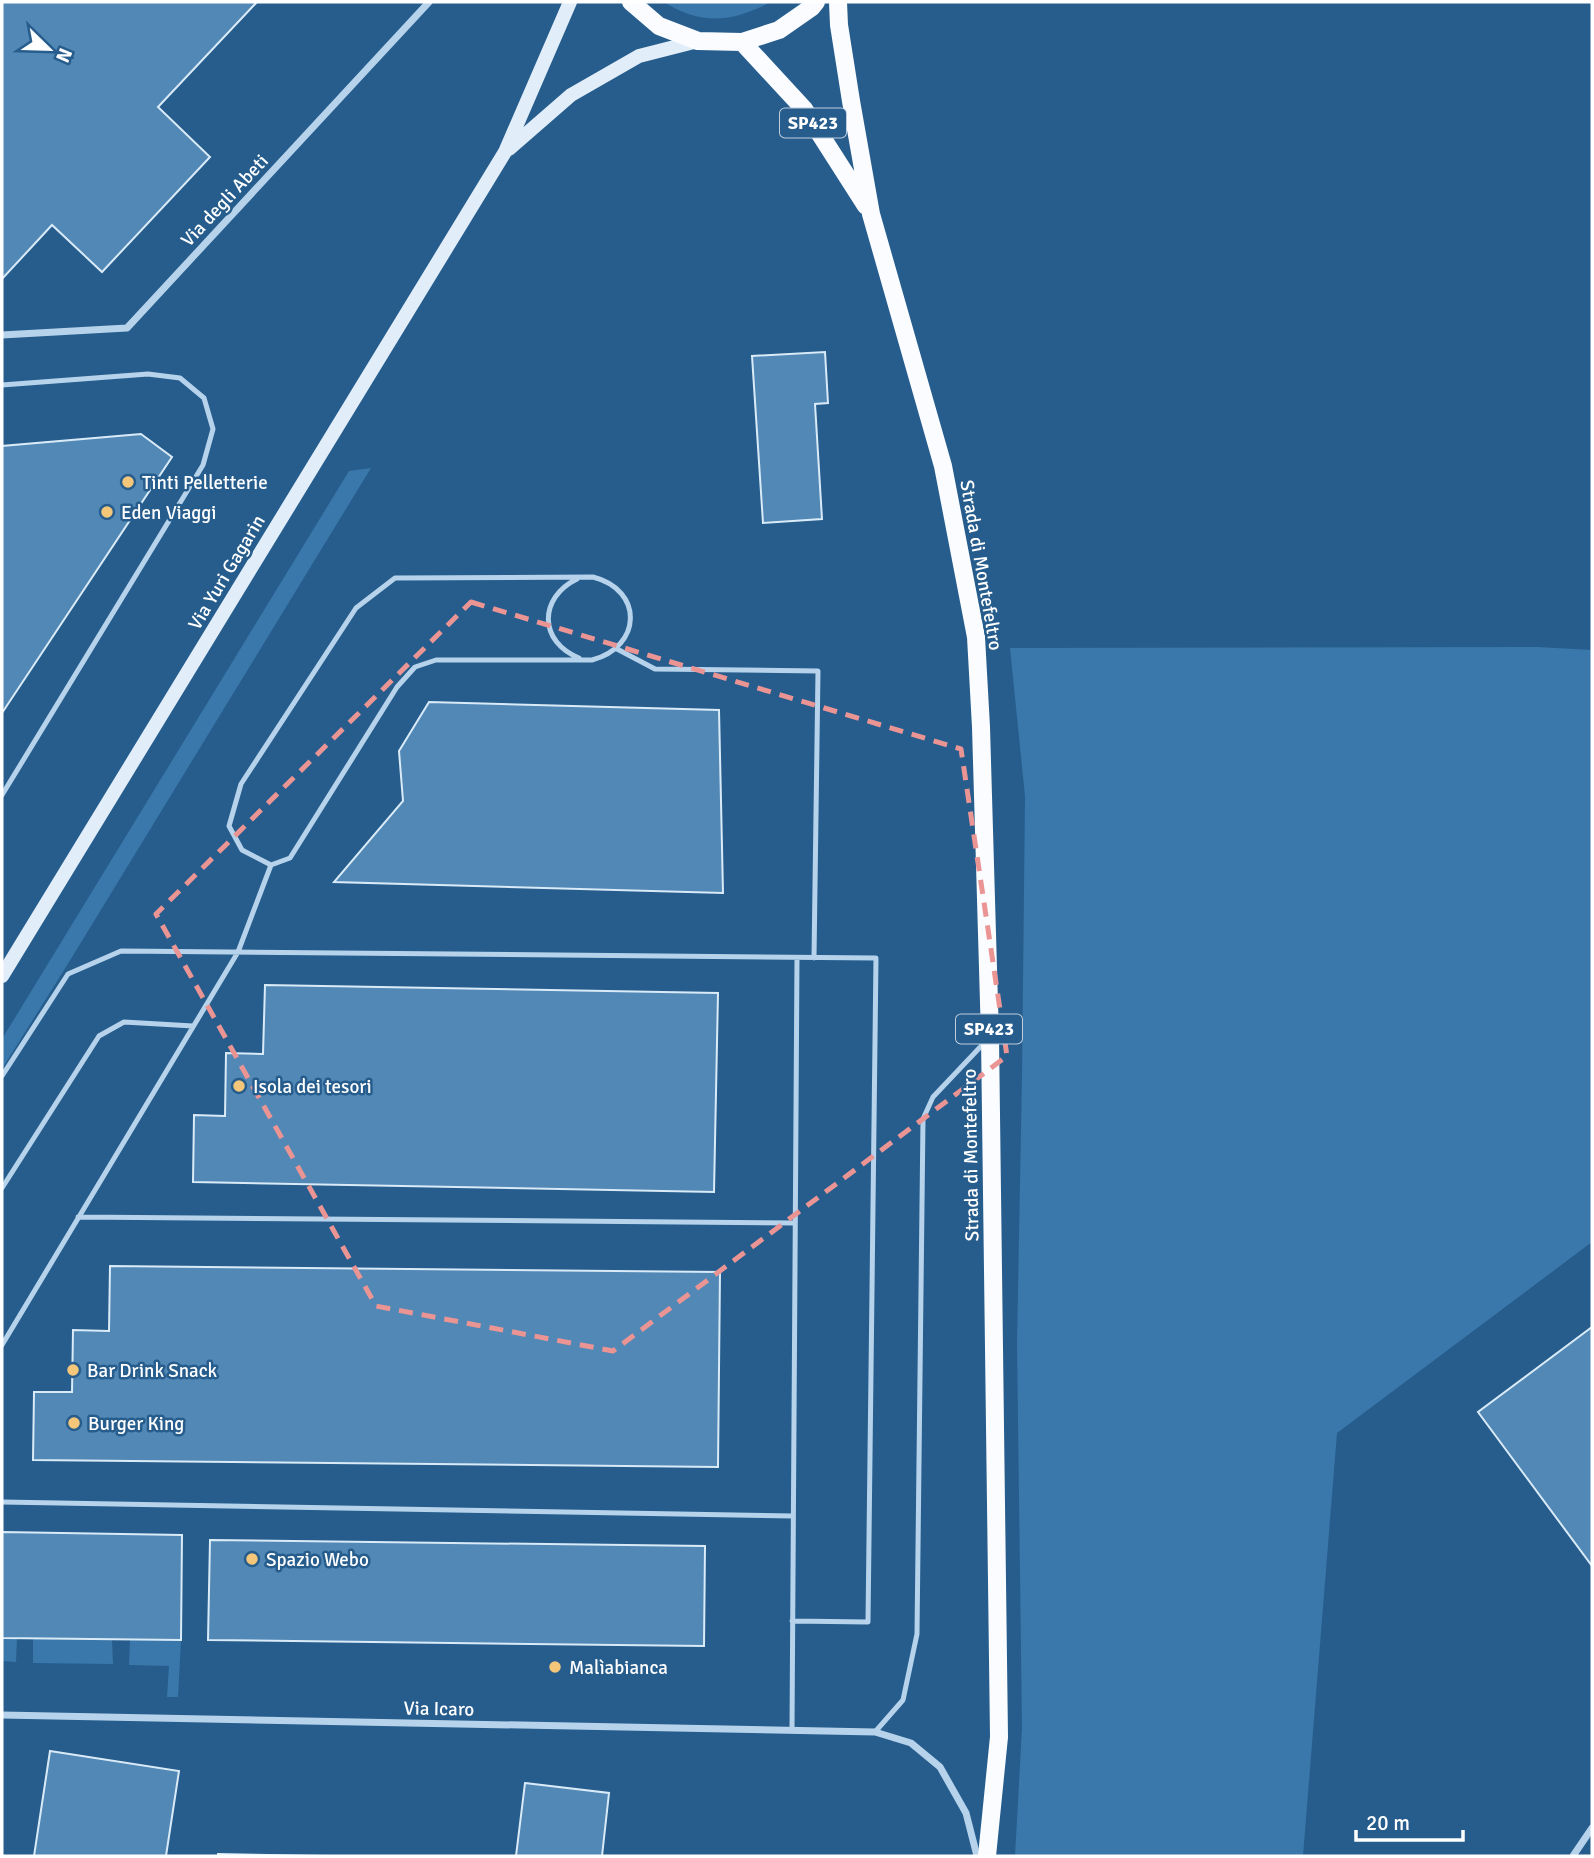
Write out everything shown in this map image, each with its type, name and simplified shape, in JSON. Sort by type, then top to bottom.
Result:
[{"type":"main road","name":"Via Yuri Gagarin","points":[[2,976],[505,152],[570,2]]},
{"type":"main road","points":[[631,2],[659,26],[698,41],[741,42],[779,30],[816,2]]},
{"type":"main road","name":"Strada di Montefeltro","points":[[838,2],[839,25],[871,214],[943,466],[976,637],[990,1037],[999,1737],[987,1856]]},
{"type":"main road","name":"Via Yuri Gagarin","points":[[505,152],[572,95],[639,56],[698,41]]},
{"type":"main road","name":"Strada di Montefeltro","points":[[741,42],[804,109],[871,214]]},
{"type":"street","name":"Via degli Abeti","points":[[2,335],[127,328],[429,2]]},
{"type":"street","name":"Via Icaro","points":[[2,1715],[875,1732],[911,1743],[940,1767],[966,1813],[977,1856]]},
{"type":"street","points":[[1573,1856],[1592,1828]]},
{"type":"lane","points":[[2,385],[148,374],[180,378],[204,398],[213,429],[204,465],[2,795]]},
{"type":"lane","points":[[395,578],[593,578],[604,580],[616,587],[628,605],[630,624],[617,649],[592,660],[436,660],[415,667],[397,687],[290,858],[271,864],[242,850],[229,826],[241,784],[356,608],[395,578]]},
{"type":"lane","points":[[592,660],[567,653],[556,643],[548,624],[549,609],[555,596],[566,585],[579,579],[593,578]]},
{"type":"lane","points":[[617,649],[655,669],[818,671],[814,958]]},
{"type":"lane","points":[[2,1345],[238,952],[271,864]]},
{"type":"lane","points":[[2,1076],[68,974],[121,951],[876,958],[868,1622],[792,1621]]},
{"type":"lane","points":[[792,1730],[797,958]]},
{"type":"lane","points":[[2,1188],[99,1036],[124,1022],[193,1026]]},
{"type":"lane","points":[[875,1732],[903,1700],[917,1634],[923,1119],[933,1097],[990,1037]]},
{"type":"lane","points":[[78,1217],[795,1223]]},
{"type":"lane","points":[[2,1502],[793,1516]]},
{"type":"highlighted area","points":[[471,602],[961,749],[1007,1056],[613,1351],[376,1306],[156,914]]},
{"type":"shaded area","points":[[664,2],[771,2],[743,14],[704,18],[678,10]]},
{"type":"shaded area","points":[[371,468],[2,1069],[2,1039],[349,471]]},
{"type":"shaded area","points":[[1537,647],[1592,650],[1592,1242],[1337,1433],[1303,1856],[1015,1856],[1022,1728],[1017,1344],[1025,796],[1010,648]]},
{"type":"shaded area","points":[[2,1638],[17,1638],[16,1662],[2,1661]]},
{"type":"shaded area","points":[[33,1638],[112,1639],[113,1664],[33,1663]]},
{"type":"shaded area","points":[[130,1639],[181,1640],[178,1697],[167,1697],[169,1666],[129,1665]]},
{"type":"building","points":[[2,2],[257,2],[158,107],[210,157],[102,272],[52,225],[2,279]]},
{"type":"building","points":[[825,352],[828,403],[815,404],[822,519],[763,523],[752,356]]},
{"type":"building","points":[[141,434],[172,457],[2,713],[2,446]]},
{"type":"building","points":[[429,702],[719,710],[723,893],[334,882],[403,801],[399,751]]},
{"type":"building","points":[[265,985],[718,993],[714,1192],[193,1182],[194,1115],[225,1116],[226,1053],[263,1054]]},
{"type":"building","points":[[110,1266],[720,1272],[718,1467],[33,1460],[34,1392],[72,1392],[73,1330],[109,1331]]},
{"type":"building","points":[[1592,1327],[1592,1566],[1478,1412]]},
{"type":"building","points":[[2,1532],[182,1535],[181,1640],[2,1638]]},
{"type":"building","points":[[210,1540],[705,1546],[704,1646],[208,1640]]},
{"type":"building","points":[[50,1751],[179,1771],[166,1856],[34,1856]]},
{"type":"building","points":[[525,1783],[609,1793],[602,1856],[516,1856]]},
{"type":"building","points":[[218,1854],[324,1856],[218,1856]]},
{"type":"place","name":"Tinti Pelletterie","points":[[128,482]]},
{"type":"place","name":"Eden Viaggi","points":[[107,512]]},
{"type":"place","name":"Isola dei tesori","points":[[239,1086]]},
{"type":"place","name":"Bar Drink Snack","points":[[73,1370]]},
{"type":"place","name":"Burger King","points":[[74,1423]]},
{"type":"place","name":"Spazio Webo","points":[[252,1559]]},
{"type":"place","name":"Malìabianca","points":[[555,1667]]}]
